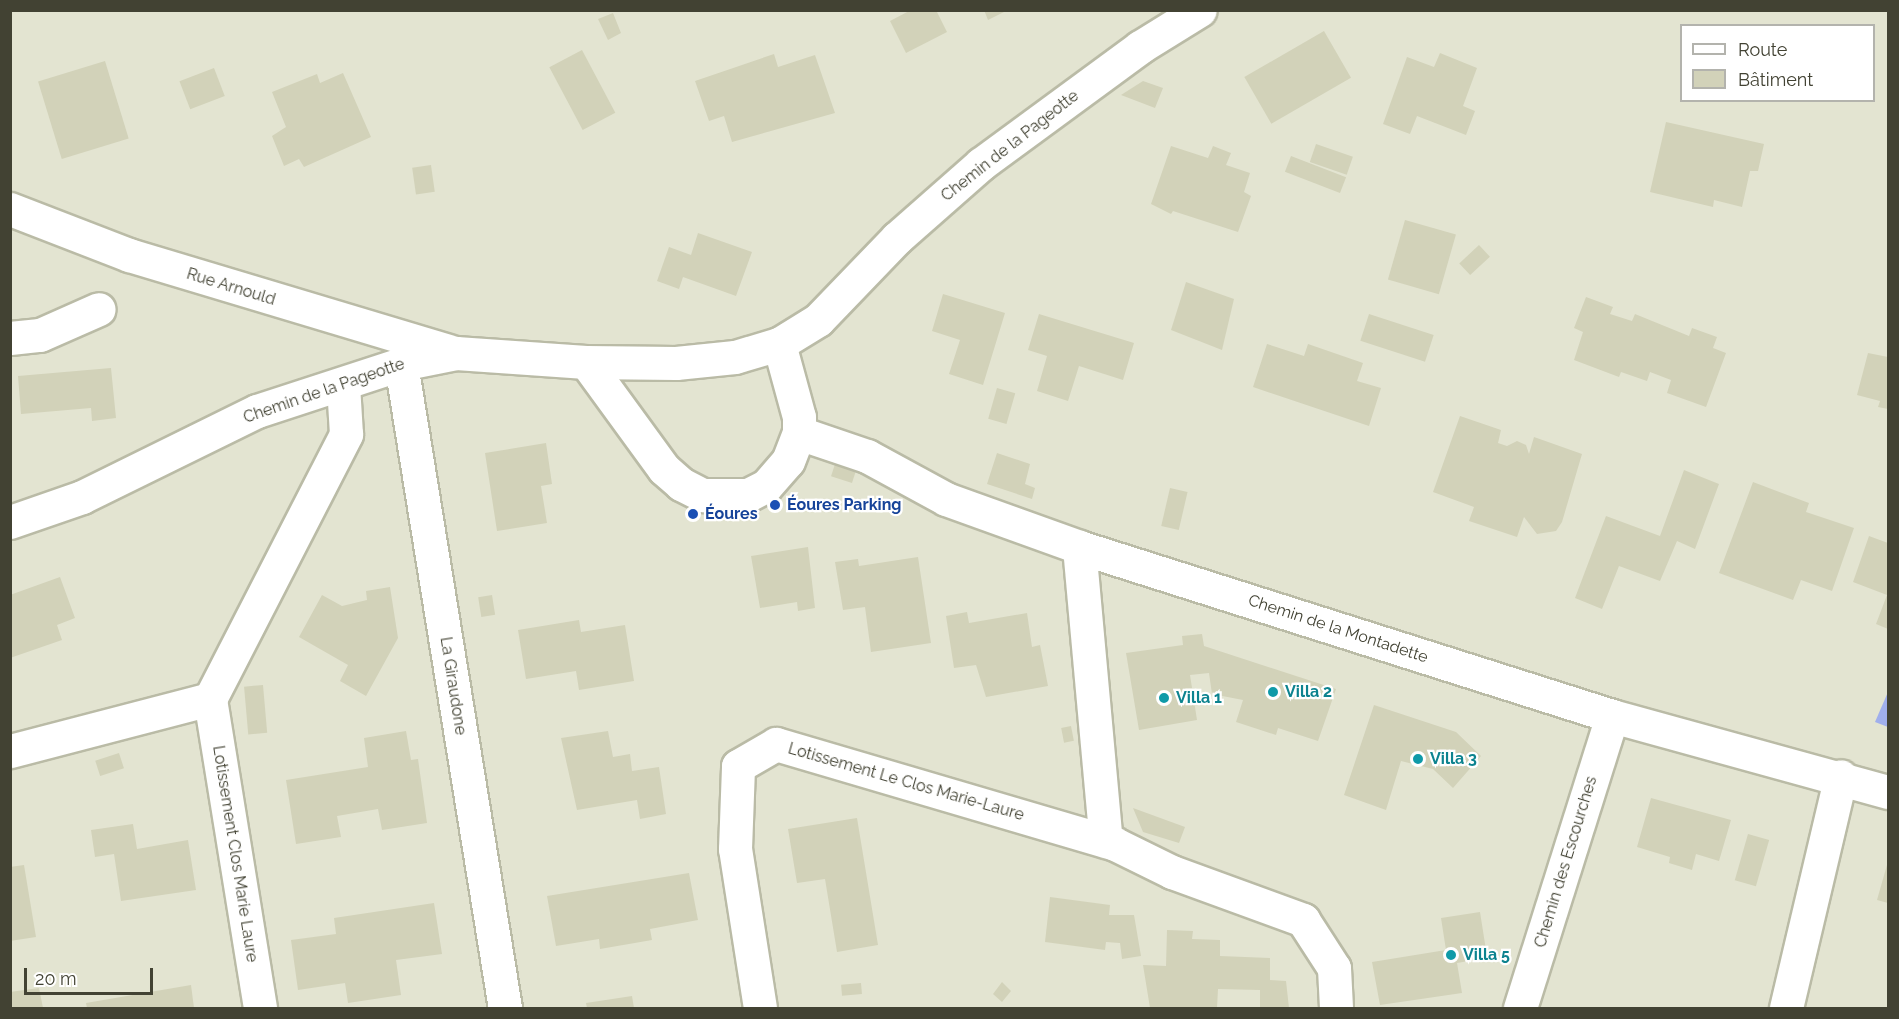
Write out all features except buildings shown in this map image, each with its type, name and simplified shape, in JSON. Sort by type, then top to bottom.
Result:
[{"type":"street","name":"Chemin de la Pageotte","points":[[10,522],[82,496],[257,411],[343,385],[401,364],[456,353],[586,362],[676,363],[735,357],[779,344],[818,320],[897,238],[981,164],[1140,47],[1200,10]]},
{"type":"street","name":"Rue Arnould","points":[[10,209],[129,255],[456,353]]},
{"type":"street","points":[[10,338],[40,335],[99,309]]},
{"type":"street","points":[[586,362],[664,469],[681,484],[704,495],[748,495],[766,486],[788,461],[799,433],[799,417],[779,344]]},
{"type":"street","name":"La Giraudone","points":[[401,364],[505,1008]]},
{"type":"street","points":[[10,751],[210,699],[346,434],[343,385]]},
{"type":"street","name":"Chemin de la Montadette","points":[[799,433],[867,456],[946,499],[1079,547],[1612,716],[1841,776],[1888,792]]},
{"type":"street","points":[[1079,547],[1106,841]]},
{"type":"street","name":"Lotissement Clos Marie Laure","points":[[210,699],[260,1008]]},
{"type":"street","name":"Chemin des Escourches","points":[[1520,1008],[1612,716]]},
{"type":"street","name":"Lotissement Le Clos Marie-Laure","points":[[760,1008],[735,849],[738,766],[776,744],[1106,841],[1173,872],[1303,920],[1334,968],[1336,1008]]},
{"type":"street","points":[[1786,1008],[1841,776]]},
{"type":"shaded area","points":[[11,11],[1888,11],[1888,1008],[11,1008]]},
{"type":"water","points":[[1888,692],[1888,727],[1875,722]]},
{"type":"place","name":"Éoures Parking","points":[[775,505]]},
{"type":"place","name":"Éoures","points":[[693,514]]},
{"type":"place","name":"Villa 2","points":[[1273,692]]},
{"type":"place","name":"Villa 1","points":[[1164,698]]},
{"type":"place","name":"Villa 3","points":[[1418,759]]},
{"type":"place","name":"Villa 5","points":[[1451,955]]}]
